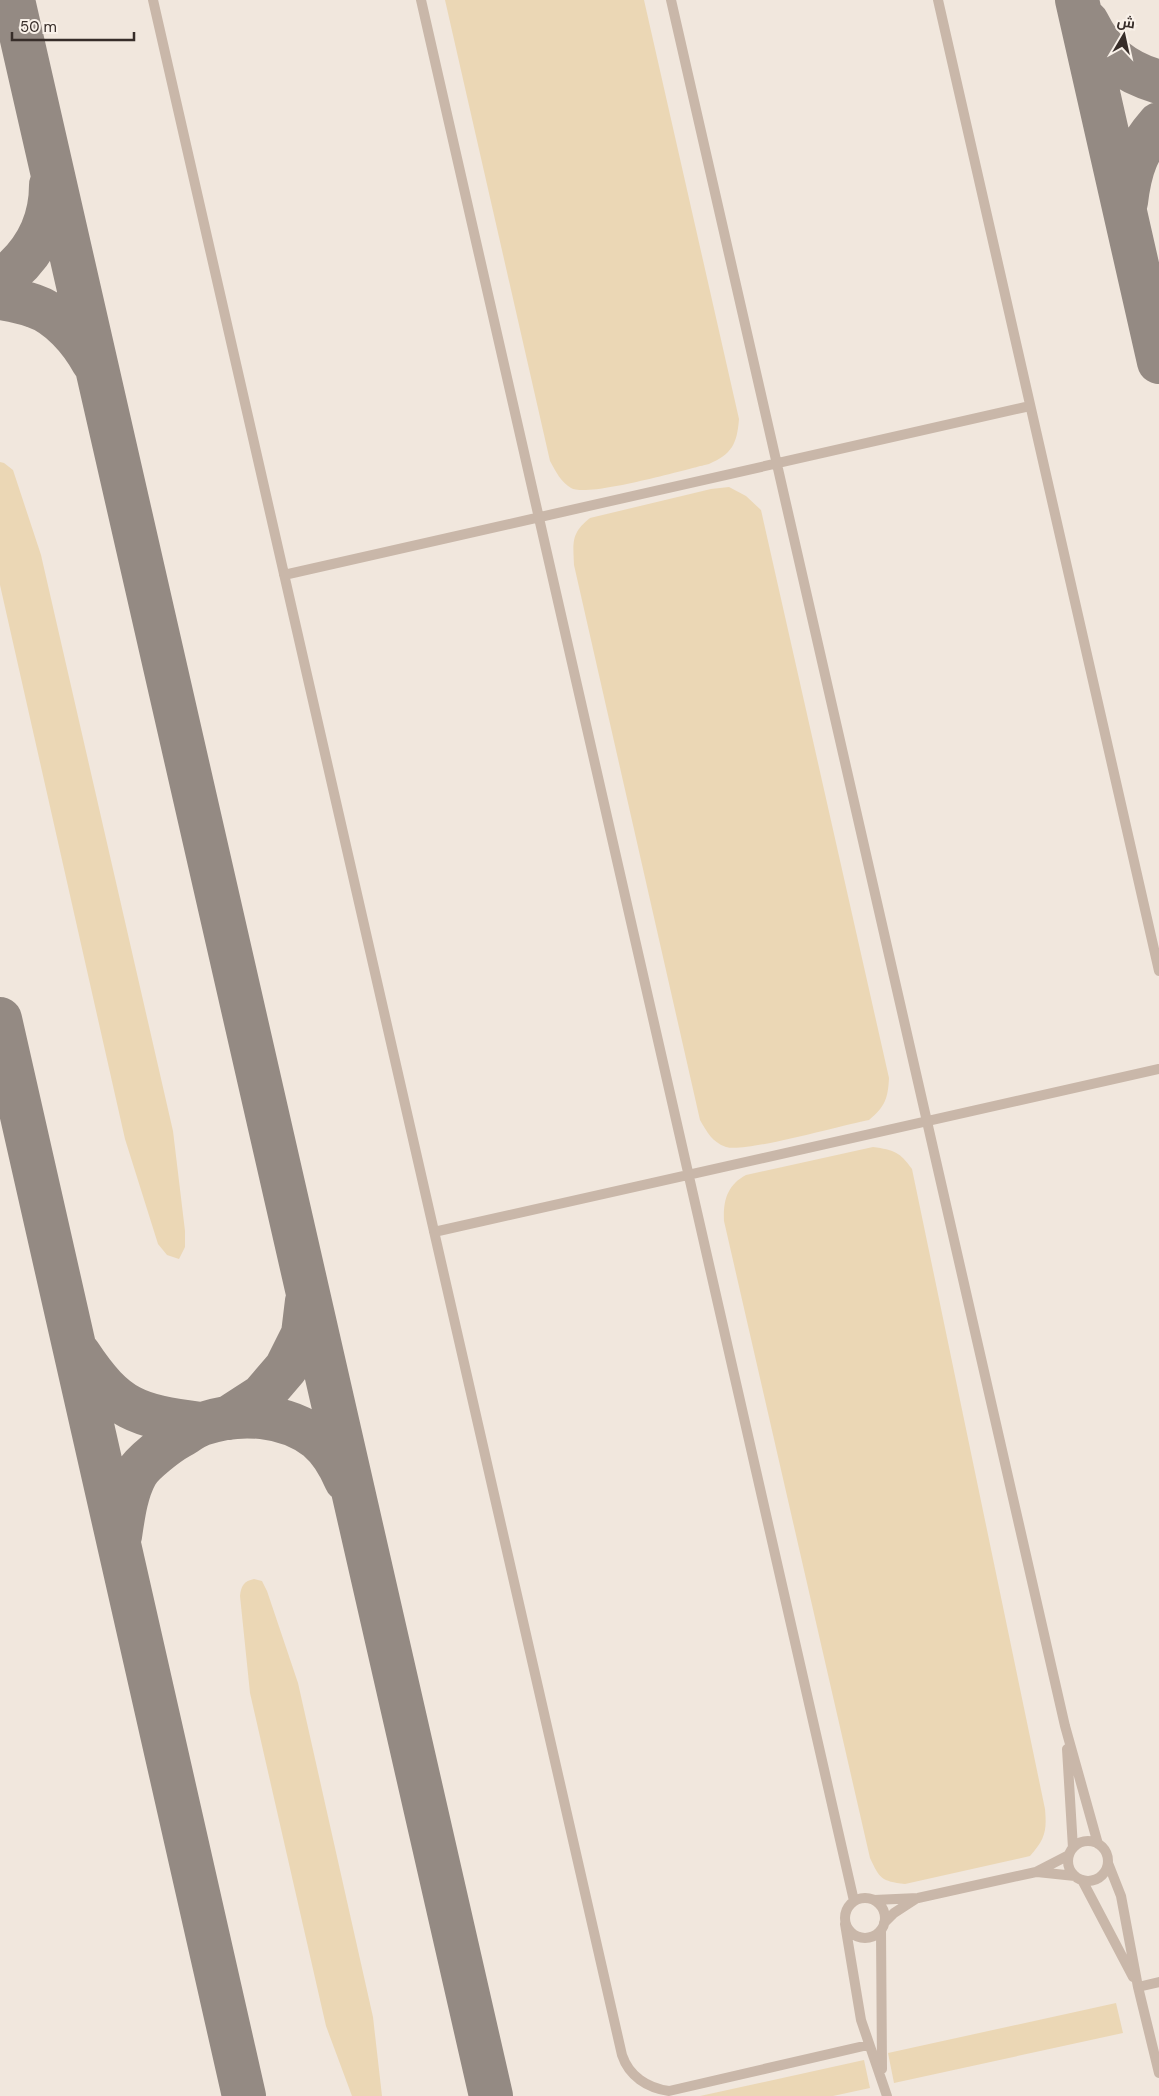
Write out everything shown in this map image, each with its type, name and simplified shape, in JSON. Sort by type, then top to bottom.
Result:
[{"type":"lane","points":[[153,0],[622,2055],[626,2066],[632,2074],[648,2086],[669,2091],[868,2044]]},
{"type":"lane","points":[[421,0],[854,1901]]},
{"type":"lane","points":[[671,0],[1065,1726],[1098,1844]]},
{"type":"lane","points":[[938,0],[1159,970]]},
{"type":"lane","points":[[284,576],[1030,406]]},
{"type":"lane","points":[[434,1232],[1159,1069]]},
{"type":"lane","points":[[1065,1726],[1071,1852],[1069,1866],[1079,1878],[1138,1987]]},
{"type":"lane","points":[[886,2096],[882,2078],[868,2044],[861,2020],[845,1924],[846,1910],[854,1901],[860,1898],[874,1900],[918,1898],[1036,1872],[1085,1842],[1098,1844],[1104,1849],[1121,1896],[1138,1987],[1159,2072]]},
{"type":"lane","points":[[1036,1872],[1096,1879],[1102,1876],[1108,1863]]},
{"type":"lane","points":[[845,1924],[854,1935],[861,1938],[875,1935],[894,1913],[918,1898]]},
{"type":"lane","points":[[874,1900],[883,1910],[882,2078]]},
{"type":"lane","points":[[1138,1987],[1159,1982]]},
{"type":"sand","points":[[445,0],[644,0],[739,419],[735,442],[728,452],[717,460],[709,464],[638,482],[581,490],[567,486],[554,469],[550,461]]},
{"type":"sand","points":[[0,462],[13,470],[41,555],[173,1131],[185,1231],[185,1247],[179,1259],[167,1255],[158,1244],[125,1139],[0,585]]},
{"type":"sand","points":[[729,487],[746,496],[761,510],[889,1078],[885,1102],[869,1120],[773,1142],[737,1148],[726,1147],[713,1139],[700,1120],[574,565],[573,550],[576,533],[590,518],[711,489]]},
{"type":"sand","points":[[873,1147],[886,1149],[900,1155],[912,1169],[1046,1817],[1042,1839],[1030,1856],[905,1884],[891,1882],[882,1878],[870,1858],[724,1221],[724,1207],[730,1189],[746,1175]]},
{"type":"sand","points":[[254,1579],[262,1581],[267,1591],[298,1683],[373,2017],[382,2096],[352,2096],[326,2026],[250,1693],[240,1596],[244,1584]]},
{"type":"sand","points":[[1116,2003],[1123,2033],[894,2083],[888,2053]]},
{"type":"sand","points":[[864,2060],[870,2088],[833,2096],[700,2096]]},
{"type":"taxiway","points":[[13,0],[491,2096]]},
{"type":"taxiway","points":[[1077,0],[1159,362]]},
{"type":"taxiway","points":[[1087,22],[1100,44],[1116,61],[1135,73],[1159,82]]},
{"type":"taxiway","points":[[1126,202],[1132,169],[1145,142],[1159,124]]},
{"type":"taxiway","points":[[0,281],[21,262],[38,239],[48,214],[51,185]]},
{"type":"taxiway","points":[[0,298],[30,305],[52,315],[76,337],[93,362]]},
{"type":"taxiway","points":[[0,1019],[244,2096]]},
{"type":"taxiway","points":[[228,1418],[262,1396],[286,1368],[303,1334],[307,1301]]},
{"type":"taxiway","points":[[79,1354],[92,1373],[105,1387],[117,1399],[130,1407],[160,1418],[201,1424]]},
{"type":"taxiway","points":[[120,1536],[127,1496],[139,1469],[174,1440],[199,1425],[217,1420],[247,1416],[262,1417],[292,1424],[318,1439],[327,1448],[346,1480]]}]
